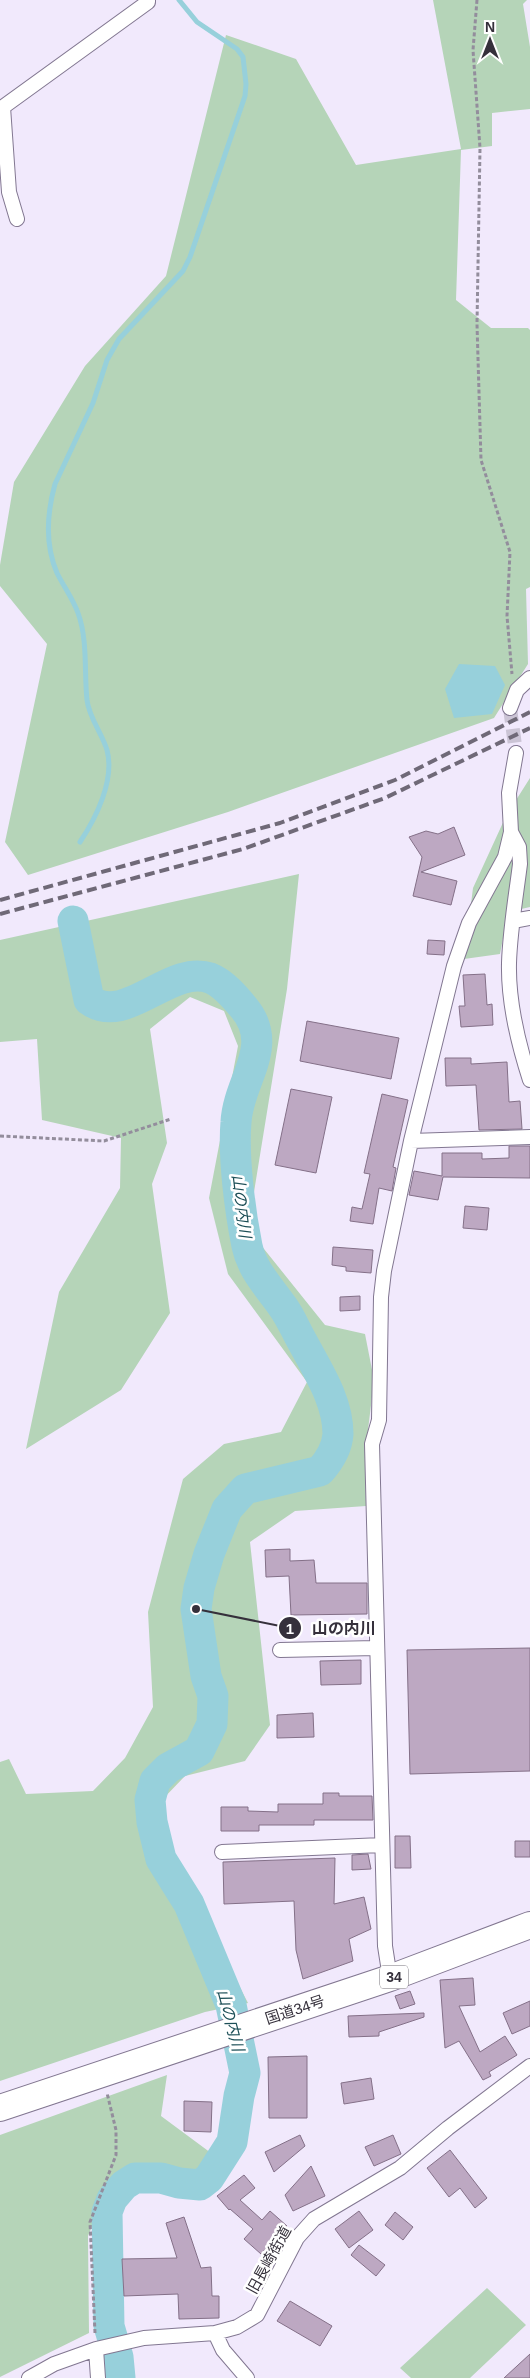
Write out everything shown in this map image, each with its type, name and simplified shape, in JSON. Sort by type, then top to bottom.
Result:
[{"type":"highway","name":"国道34号","points":[[0,2108],[390,1978],[530,1925]]},
{"type":"street","points":[[17,220],[9,192],[3,107],[148,1]]},
{"type":"street","points":[[510,708],[517,690],[530,678]]},
{"type":"street","points":[[390,1978],[385,1946],[372,1444],[379,1420],[381,1297],[384,1271],[411,1142],[454,966],[469,924],[506,857],[511,832],[509,792],[516,753]]},
{"type":"street","points":[[511,832],[519,847],[520,864],[509,964],[512,1006],[526,1056],[530,1080]]},
{"type":"street","points":[[513,922],[530,918]]},
{"type":"street","points":[[411,1142],[530,1137]]},
{"type":"street","points":[[280,1650],[376,1648]]},
{"type":"street","points":[[222,1852],[382,1845]]},
{"type":"street","name":"旧長崎街道","points":[[29,2378],[54,2364],[96,2349],[144,2338],[214,2333],[237,2326],[257,2315],[297,2238],[314,2219],[400,2168],[448,2128],[530,2066]]},
{"type":"street","points":[[214,2333],[223,2350],[247,2378]]},
{"type":"street","points":[[96,2349],[98,2378]]},
{"type":"path","points":[[477,0],[473,50],[480,148],[477,324],[481,460],[510,552],[507,616],[511,668],[517,690]]},
{"type":"path","points":[[0,1136],[104,1141],[171,1119]]},
{"type":"path","points":[[96,2349],[90,2222],[116,2155],[116,2130],[107,2089]]},
{"type":"green space","points":[[433,0],[527,0],[523,4],[530,47],[530,109],[492,113],[492,146],[461,150],[456,300],[491,328],[528,328],[530,330],[530,587],[526,589],[528,664],[494,718],[228,812],[28,875],[5,842],[47,644],[0,586],[0,565],[14,482],[85,366],[166,276],[226,35],[296,59],[356,165],[461,149]]},
{"type":"green space","points":[[530,778],[530,907],[508,912],[500,954],[464,959],[473,888],[506,816]]},
{"type":"green space","points":[[299,874],[287,989],[248,1229],[325,1325],[365,1334],[374,1380],[365,1455],[366,1506],[295,1511],[250,1542],[270,1725],[245,1761],[185,1776],[160,1802],[171,1853],[248,2003],[205,2012],[0,2081],[0,1762],[9,1759],[26,1794],[93,1791],[125,1758],[153,1707],[148,1612],[183,1479],[224,1444],[281,1432],[307,1382],[228,1274],[209,1198],[238,1046],[224,1011],[190,997],[150,1029],[167,1143],[152,1184],[170,1313],[121,1390],[26,1449],[59,1292],[120,1188],[121,1138],[42,1120],[37,1039],[0,1042],[0,940]]},
{"type":"green space","points":[[167,2075],[161,2116],[211,2153],[195,2173],[145,2163],[111,2181],[88,2236],[89,2333],[0,2377],[0,2135]]},
{"type":"green space","points":[[487,2288],[526,2325],[470,2378],[411,2378],[400,2368]]},
{"type":"water","points":[[459,664],[495,666],[505,685],[492,714],[454,718],[445,689]]},
{"type":"building","points":[[454,827],[465,855],[421,872],[457,881],[451,905],[413,896],[422,857],[409,837],[426,831],[438,834]]},
{"type":"building","points":[[428,940],[445,941],[444,955],[427,954]]},
{"type":"building","points":[[485,974],[487,1005],[492,1004],[493,1025],[461,1027],[459,1006],[465,1006],[463,975]]},
{"type":"building","points":[[307,1021],[399,1038],[391,1079],[300,1061]]},
{"type":"building","points":[[445,1058],[471,1058],[471,1064],[507,1062],[509,1102],[520,1101],[522,1129],[479,1130],[476,1085],[446,1086]]},
{"type":"building","points":[[291,1089],[332,1097],[316,1173],[275,1165]]},
{"type":"building","points":[[382,1094],[408,1100],[393,1167],[396,1168],[392,1191],[379,1188],[373,1224],[350,1221],[352,1207],[362,1209],[370,1174],[364,1173]]},
{"type":"building","points":[[509,1146],[530,1146],[530,1178],[443,1177],[438,1200],[409,1195],[414,1171],[442,1176],[442,1153],[482,1153],[482,1159],[509,1158]]},
{"type":"building","points":[[465,1206],[489,1208],[487,1230],[463,1228]]},
{"type":"building","points":[[333,1247],[373,1250],[371,1273],[346,1271],[346,1267],[332,1265]]},
{"type":"building","points":[[360,1296],[360,1310],[340,1311],[340,1297]]},
{"type":"building","points":[[290,1549],[290,1561],[314,1560],[316,1583],[367,1583],[367,1614],[291,1615],[289,1576],[266,1577],[265,1550]]},
{"type":"building","points":[[530,1648],[530,1771],[410,1774],[407,1650]]},
{"type":"building","points":[[361,1660],[361,1684],[321,1685],[320,1661]]},
{"type":"building","points":[[313,1713],[314,1737],[277,1738],[277,1715]]},
{"type":"building","points":[[323,1793],[339,1793],[339,1796],[372,1796],[373,1820],[314,1820],[314,1825],[259,1825],[259,1831],[221,1831],[221,1807],[248,1807],[248,1811],[278,1812],[278,1804],[323,1804]]},
{"type":"building","points":[[395,1836],[410,1836],[411,1868],[395,1868]]},
{"type":"building","points":[[515,1841],[530,1841],[530,1857],[515,1857]]},
{"type":"building","points":[[368,1854],[371,1869],[352,1870],[352,1855]]},
{"type":"building","points":[[335,1858],[334,1904],[364,1897],[371,1929],[349,1939],[353,1961],[303,1979],[296,1950],[294,1901],[224,1904],[223,1862]]},
{"type":"building","points":[[473,1978],[475,2005],[459,2006],[480,2052],[505,2036],[517,2055],[489,2072],[491,2076],[483,2080],[459,2041],[445,2048],[440,1980]]},
{"type":"building","points":[[410,1991],[415,2004],[400,2009],[395,1996]]},
{"type":"building","points":[[530,2001],[530,2026],[512,2034],[503,2013]]},
{"type":"building","points":[[424,2013],[424,2017],[379,2032],[379,2036],[349,2037],[348,2016]]},
{"type":"building","points":[[307,2056],[307,2118],[269,2118],[268,2057]]},
{"type":"building","points":[[371,2078],[374,2099],[344,2104],[341,2083]]},
{"type":"building","points":[[184,2101],[212,2102],[211,2132],[184,2131]]},
{"type":"building","points":[[300,2135],[305,2146],[274,2172],[265,2152]]},
{"type":"building","points":[[393,2135],[401,2154],[374,2166],[365,2147]]},
{"type":"building","points":[[450,2150],[487,2198],[475,2208],[460,2188],[449,2197],[427,2168]]},
{"type":"building","points":[[311,2166],[325,2196],[293,2211],[285,2195]]},
{"type":"building","points":[[244,2175],[255,2188],[240,2200],[262,2220],[270,2211],[287,2226],[261,2254],[244,2239],[253,2229],[229,2210],[217,2196]]},
{"type":"building","points":[[359,2211],[373,2230],[349,2248],[335,2229]]},
{"type":"building","points":[[395,2212],[413,2227],[403,2240],[385,2225]]},
{"type":"building","points":[[184,2217],[201,2268],[211,2267],[212,2296],[219,2296],[219,2318],[179,2319],[178,2294],[124,2296],[122,2259],[177,2258],[166,2223]]},
{"type":"building","points":[[359,2245],[385,2265],[376,2276],[351,2255]]},
{"type":"building","points":[[290,2301],[332,2326],[320,2346],[277,2321]]},
{"type":"building","points":[[530,2354],[530,2378],[504,2378]]},
{"type":"waterway","points":[[80,842],[98,810],[106,786],[109,762],[105,744],[88,707],[81,623],[74,603],[57,573],[50,551],[48,529],[52,495],[55,484],[93,403],[107,360],[119,339],[183,271],[190,257],[245,96],[246,84],[243,57],[237,49],[197,22],[179,0]]},
{"type":"waterway","name":"山の内川","points":[[73,921],[89,1000],[103,1006],[118,1006],[179,979],[195,976],[210,978],[220,983],[233,995],[253,1022],[257,1036],[256,1050],[238,1107],[235,1136],[238,1184],[247,1246],[257,1271],[289,1316],[321,1375],[335,1410],[338,1434],[332,1454],[320,1471],[245,1489],[227,1509],[209,1554],[199,1588],[196,1609],[206,1676],[213,1696],[212,1724],[199,1751],[168,1768],[155,1781],[150,1800],[152,1822],[161,1859],[189,1904],[231,2005],[245,2073],[239,2096],[232,2142],[209,2178],[200,2185],[179,2183],[161,2178],[135,2178],[124,2185],[112,2199],[107,2212],[109,2326],[118,2357],[120,2378]]},
{"type":"tunnel","points":[[510,708],[516,753]]},
{"type":"railway","points":[[0,900],[280,823],[395,780],[530,712]]},
{"type":"railway","points":[[0,914],[243,849],[385,798],[530,728]]},
{"type":"place","name":"山の内川","points":[[196,1609]]}]
